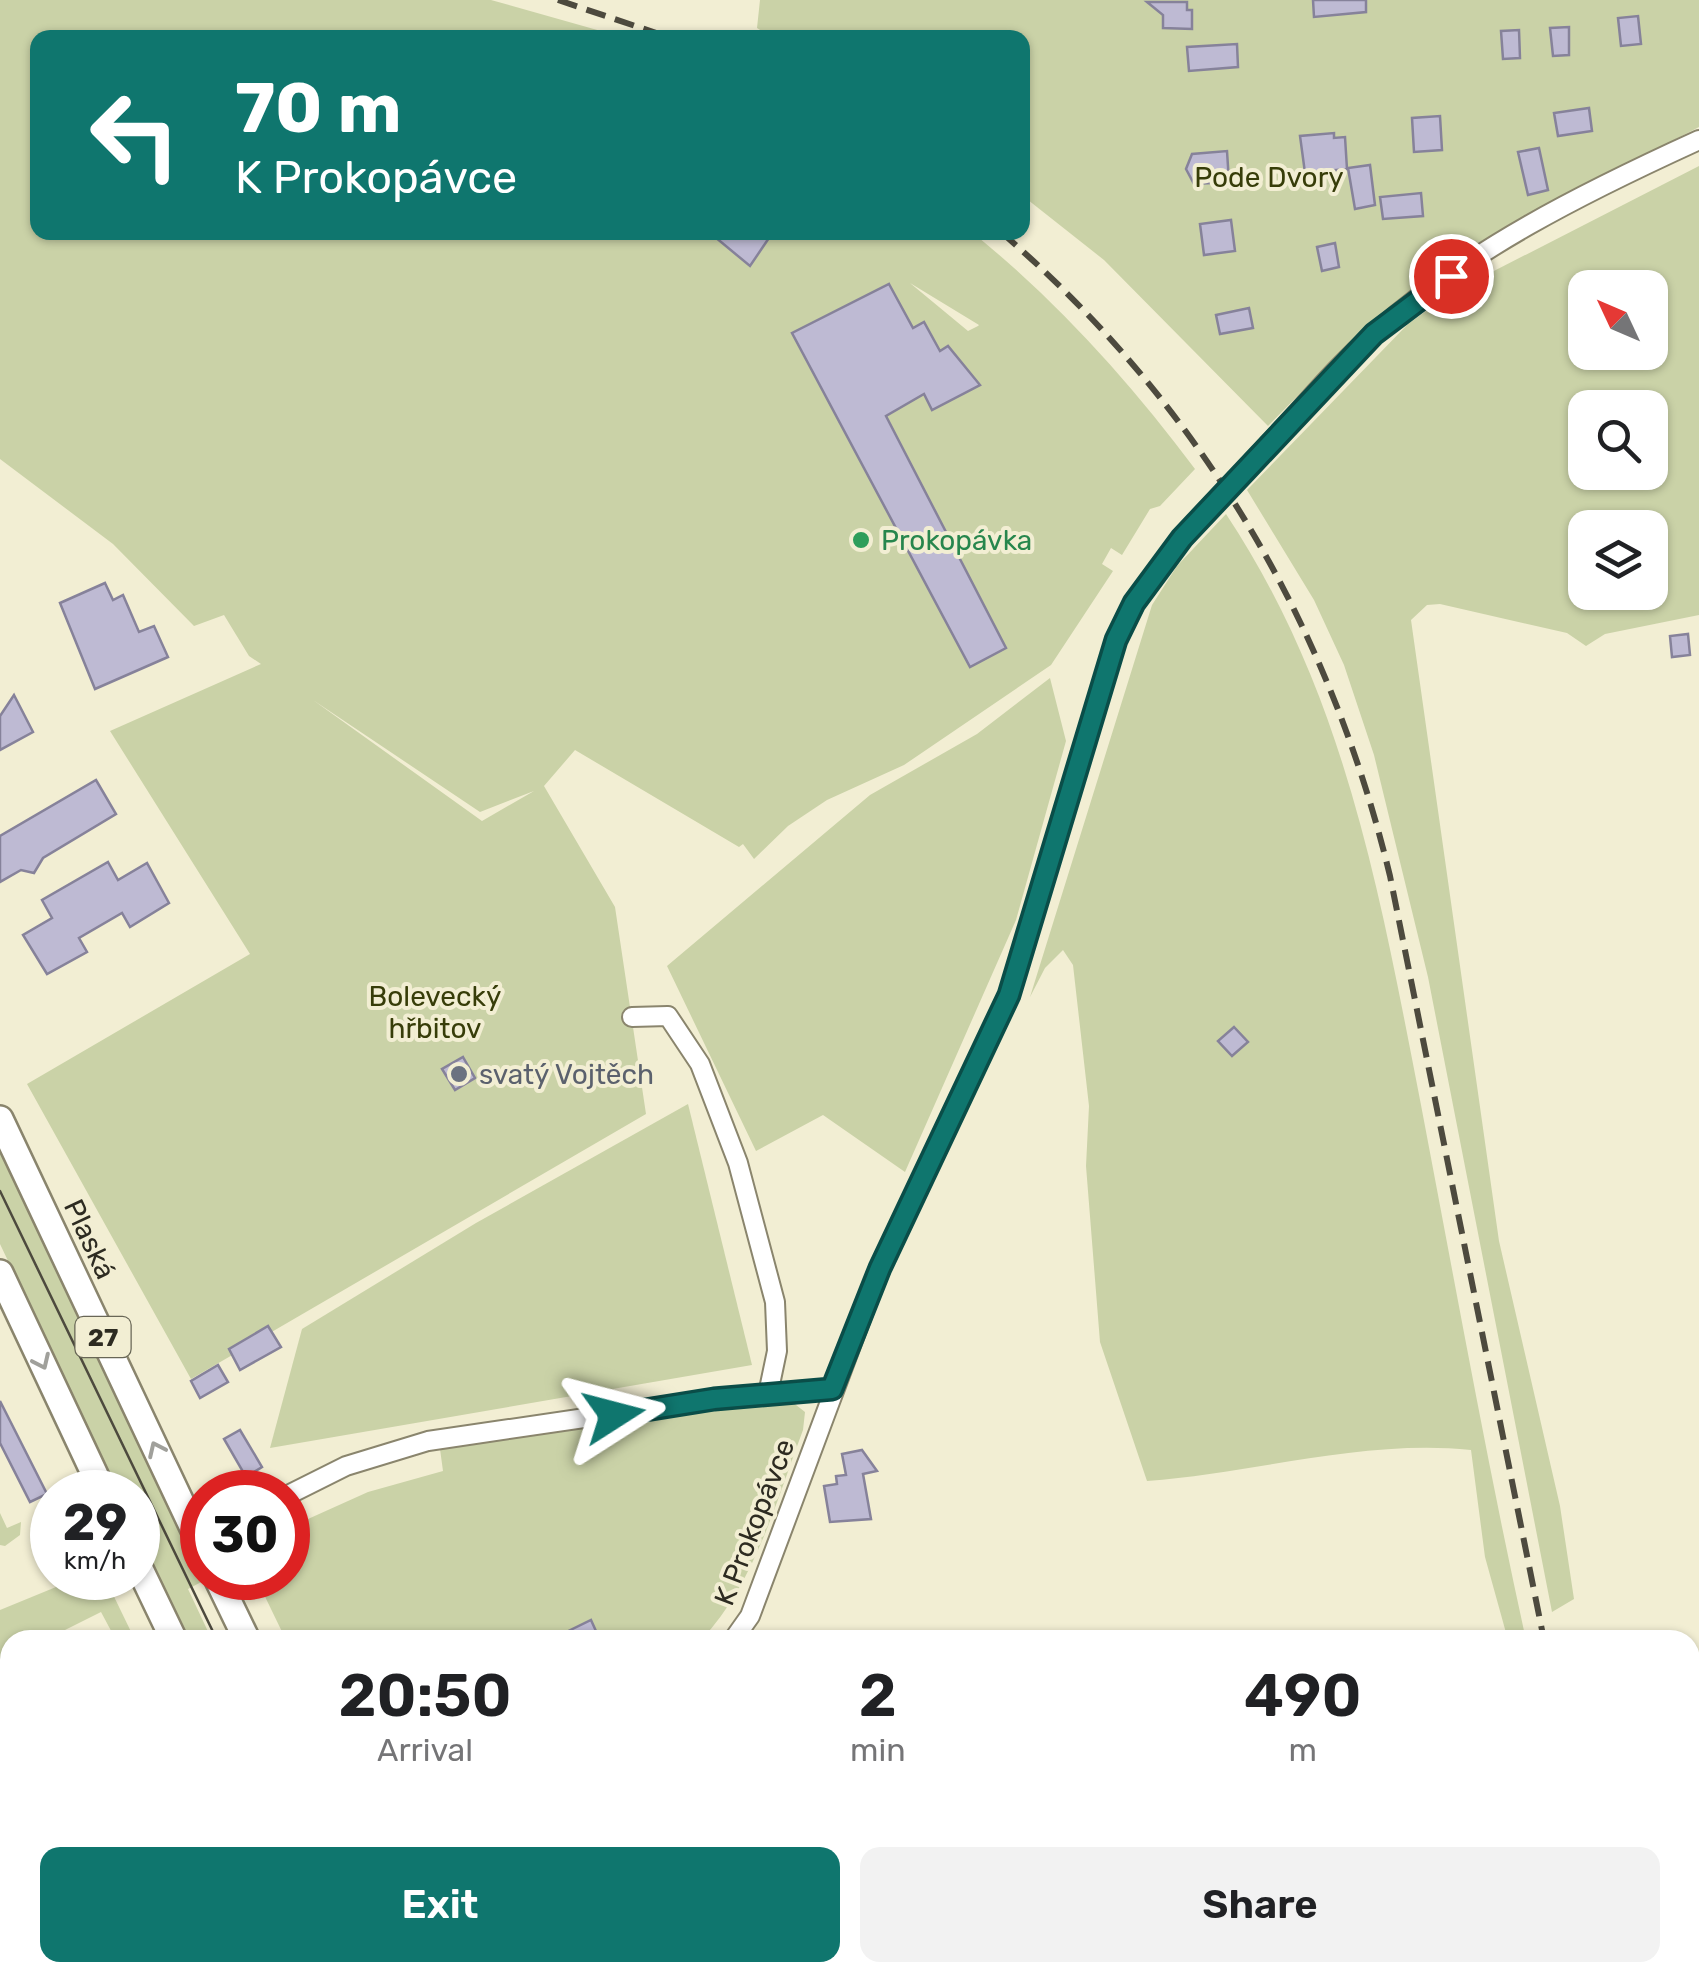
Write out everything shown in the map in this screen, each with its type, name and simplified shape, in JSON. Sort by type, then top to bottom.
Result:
[{"type":"main road","name":"Plaská","points":[[0,1119],[180,1496]]},
{"type":"main road","name":"27","points":[[0,1274],[93,1470]]},
{"type":"main road","points":[[155,1600],[169,1630]]},
{"type":"main road","points":[[228,1600],[242,1630]]},
{"type":"street","name":"K Prokopávce","points":[[740,1630],[763,1584],[832,1389],[880,1268],[1009,995],[1116,640],[1134,603],[1182,538],[1374,334],[1488,248],[1616,178],[1699,140]]},
{"type":"street","points":[[632,1018],[668,1016],[700,1064],[738,1163],[775,1302],[776,1351],[768,1394]]},
{"type":"street","points":[[310,1484],[346,1466],[428,1441],[768,1394],[832,1389]]},
{"type":"green space","name":"Bolevecký hřbitov","points":[[0,0],[491,0],[597,30],[30,30],[30,240],[981,240],[1091,344],[1195,469],[1160,506],[1150,509],[1122,555],[1111,548],[1102,564],[1113,571],[1051,665],[904,765],[827,800],[788,826],[754,859],[743,844],[739,847],[575,750],[544,786],[615,907],[646,1114],[191,1379],[27,1084],[250,954],[110,731],[261,664],[249,656],[224,615],[194,626],[113,544],[0,459]],"holes":[[[910,283],[979,325],[968,331]],[[313,700],[480,812],[534,791],[482,821]]]},
{"type":"green space","name":"Pode Dvory","points":[[760,0],[1699,0],[1699,127],[1478,243],[1366,326],[1268,426],[1104,260],[1030,202],[1030,30],[757,28]]},
{"type":"green space","points":[[1699,166],[1699,615],[1605,634],[1586,646],[1567,633],[1440,604],[1427,605],[1411,620],[1499,1241],[1560,1506],[1574,1599],[1552,1612],[1428,977],[1374,755],[1344,665],[1314,600],[1247,490],[1408,324],[1453,292]]},
{"type":"green space","points":[[1226,514],[1267,583],[1330,725],[1373,873],[1390,950],[1524,1630],[1505,1630],[1485,1557],[1471,1450],[1390,1449],[1147,1481],[1100,1342],[1086,1166],[1089,1106],[1073,965],[1063,950],[1045,968],[1030,997],[1152,605],[1177,566]]},
{"type":"green space","points":[[1050,678],[1066,741],[1016,920],[905,1172],[823,1115],[756,1151],[667,966],[870,795],[977,734]]},
{"type":"green space","points":[[688,1104],[752,1365],[270,1448],[302,1329],[476,1223]]},
{"type":"green space","points":[[0,1151],[154,1470],[108,1470],[0,1244]]},
{"type":"green space","points":[[767,1401],[791,1401],[805,1412],[803,1430],[750,1568],[710,1630],[281,1630],[267,1600],[310,1600],[310,1518],[368,1492],[443,1471],[440,1449]]},
{"type":"green space","points":[[160,1482],[180,1523],[180,1600],[193,1600],[207,1630],[184,1630],[160,1579]]},
{"type":"green space","points":[[0,1513],[7,1528],[21,1522],[20,1535],[5,1546],[0,1545]]},
{"type":"green space","points":[[30,1598],[116,1600],[130,1630],[111,1630],[101,1612],[65,1630],[0,1630],[0,1610]]},
{"type":"building","points":[[1313,0],[1366,0],[1366,12],[1314,17]]},
{"type":"building","points":[[1147,2],[1187,2],[1187,10],[1192,10],[1192,29],[1163,28],[1163,15]]},
{"type":"building","points":[[1638,16],[1641,44],[1621,46],[1618,18]]},
{"type":"building","points":[[1569,27],[1569,55],[1553,56],[1550,28]]},
{"type":"building","points":[[1519,30],[1520,58],[1503,59],[1501,31]]},
{"type":"building","points":[[1237,44],[1238,67],[1189,71],[1187,47]]},
{"type":"building","points":[[1589,108],[1592,131],[1558,136],[1554,113]]},
{"type":"building","points":[[1440,116],[1442,150],[1414,152],[1412,118]]},
{"type":"building","points":[[1334,133],[1334,138],[1345,137],[1347,169],[1305,173],[1300,136]]},
{"type":"building","points":[[1539,148],[1548,190],[1528,195],[1518,152]]},
{"type":"building","points":[[1227,151],[1229,182],[1194,184],[1186,169],[1192,154]]},
{"type":"building","points":[[1370,165],[1375,205],[1355,209],[1348,168]]},
{"type":"building","points":[[1421,193],[1423,216],[1383,219],[1380,197]]},
{"type":"building","points":[[1231,220],[1235,251],[1204,255],[1200,224]]},
{"type":"building","points":[[719,240],[768,240],[750,266]]},
{"type":"building","points":[[1335,243],[1339,267],[1322,271],[1317,247]]},
{"type":"building","points":[[889,284],[913,328],[924,322],[940,351],[948,346],[980,385],[932,410],[924,394],[886,416],[1006,648],[970,667],[792,333]]},
{"type":"building","points":[[1249,308],[1253,328],[1220,334],[1216,315]]},
{"type":"building","points":[[105,583],[113,600],[123,595],[139,632],[154,626],[168,657],[95,689],[60,603]]},
{"type":"building","points":[[1688,634],[1690,655],[1672,657],[1670,636]]},
{"type":"building","points":[[14,695],[33,732],[0,750],[0,716]]},
{"type":"building","points":[[96,780],[116,814],[43,858],[34,873],[21,870],[0,882],[0,836]]},
{"type":"building","points":[[108,862],[118,880],[147,863],[169,903],[130,927],[122,913],[79,938],[87,952],[47,974],[23,935],[52,918],[42,900]]},
{"type":"building","points":[[1234,1027],[1248,1042],[1232,1056],[1218,1041]]},
{"type":"building","name":"svatý Vojtěch","points":[[463,1057],[475,1078],[455,1090],[442,1069]]},
{"type":"building","points":[[268,1326],[281,1347],[240,1370],[229,1349]]},
{"type":"building","points":[[218,1365],[228,1382],[200,1398],[191,1381]]},
{"type":"building","points":[[0,1401],[35,1470],[30,1470],[30,1502],[0,1443]]},
{"type":"building","points":[[240,1430],[262,1467],[242,1470],[224,1439]]},
{"type":"building","points":[[862,1450],[877,1471],[863,1474],[871,1519],[830,1522],[824,1486],[837,1484],[836,1476],[846,1475],[842,1454]]},
{"type":"building","points":[[591,1620],[596,1630],[570,1630]]},
{"type":"tram line","points":[[0,1191],[212,1630]]},
{"type":"railway","points":[[558,0],[647,30]]},
{"type":"railway","points":[[1010,240],[1072,298],[1137,369],[1195,444],[1247,523],[1292,606],[1331,693],[1364,783],[1390,876],[1542,1630]]},
{"type":"place","name":"Prokopávka","points":[[861,540]]},
{"type":"place","name":"svatý Vojtěch","points":[[459,1074]]},
{"type":"route","points":[[614,1415],[714,1399],[832,1389],[880,1268],[1009,995],[1116,640],[1134,603],[1182,538],[1374,334],[1451,276]]}]
